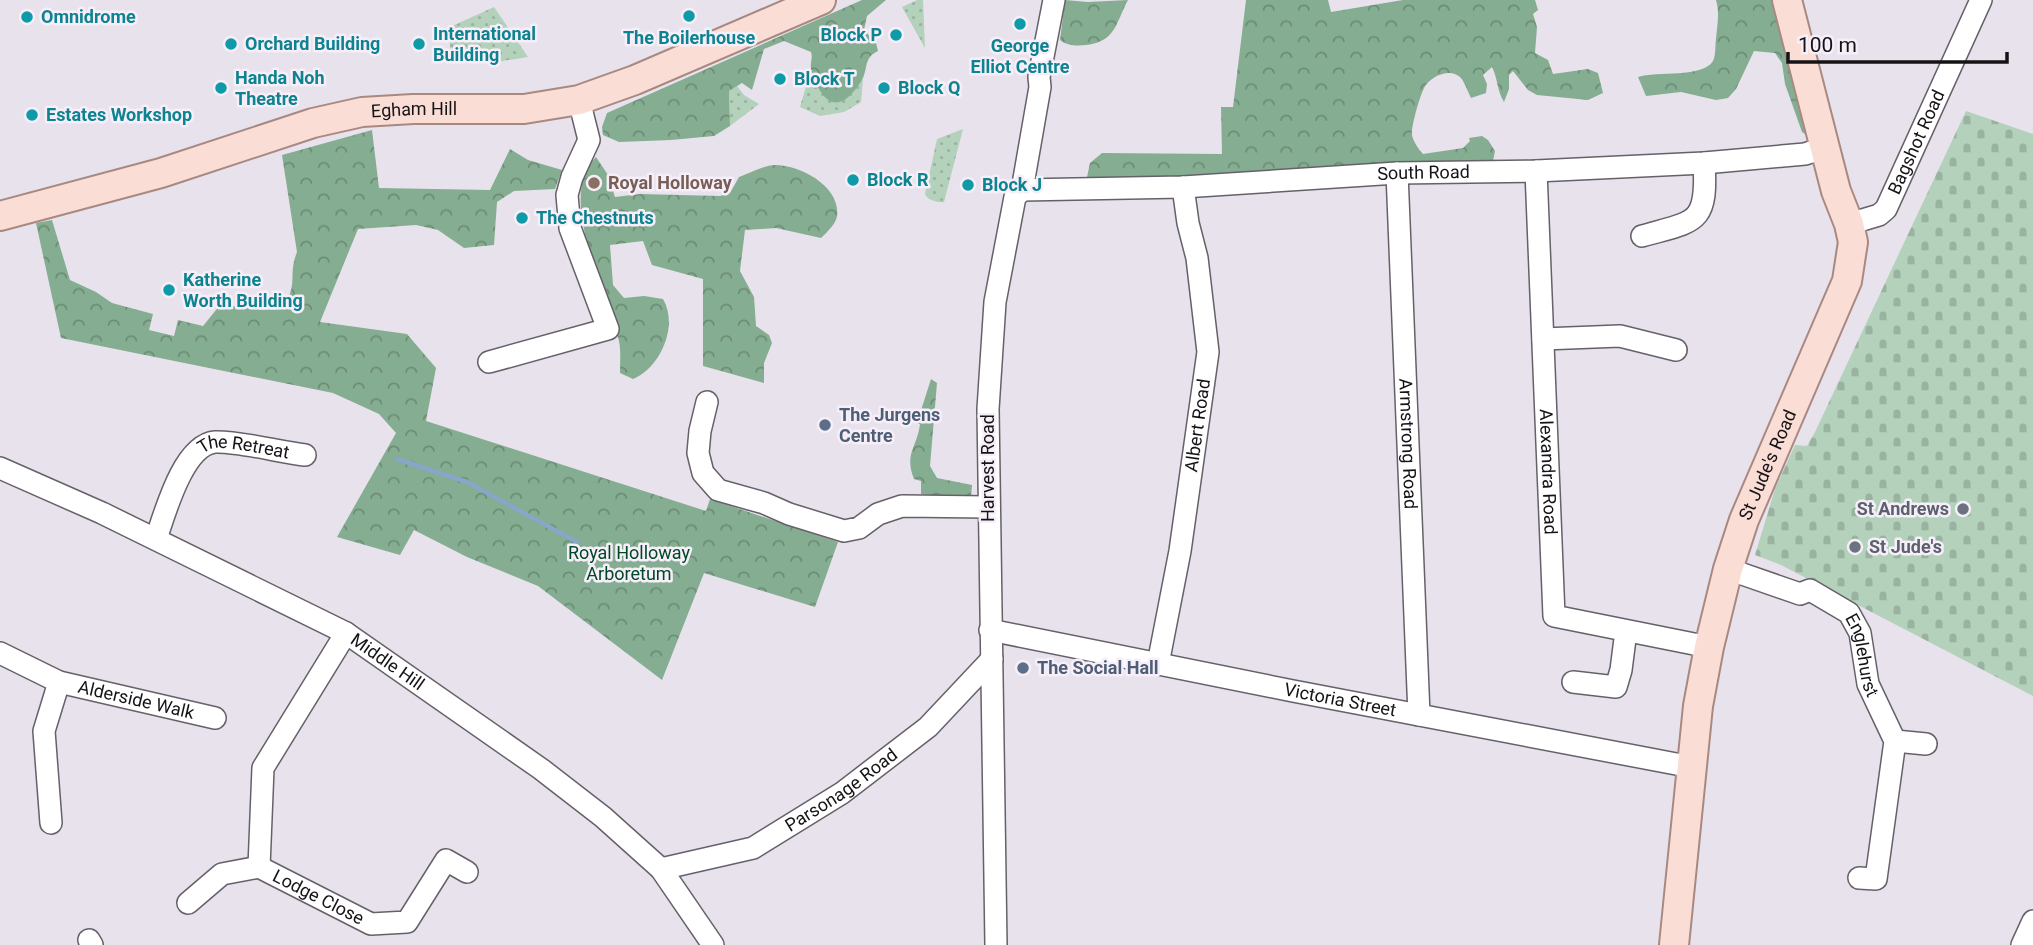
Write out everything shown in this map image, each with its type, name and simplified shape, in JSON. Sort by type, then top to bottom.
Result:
[{"type":"main road","name":"Egham Hill","points":[[0,216],[161,173],[313,123],[362,113],[404,109],[507,110],[579,100],[635,80],[821,0]]},
{"type":"main road","name":"St Jude's Road","points":[[1674,945],[1698,706],[1728,569],[1744,520],[1847,281],[1853,242],[1849,223],[1836,191],[1787,0]]},
{"type":"street","name":"Harvest Road","points":[[996,945],[988,409],[995,302],[1015,197],[1021,190],[1054,0]]},
{"type":"street","name":"Bagshot Road","points":[[1849,223],[1879,215],[1886,209],[1981,0]]},
{"type":"street","points":[[489,362],[608,329],[570,228],[567,211],[567,195],[572,177],[589,140],[579,100]]},
{"type":"street","name":"South Road","points":[[1021,190],[1183,187],[1397,173],[1536,171],[1704,163],[1809,153],[1826,147]]},
{"type":"street","points":[[1642,236],[1693,228],[1705,198],[1704,163]]},
{"type":"street","name":"Alexandra Road","points":[[1536,171],[1554,616],[1709,647]]},
{"type":"street","name":"Armstrong Road","points":[[1397,173],[1419,715]]},
{"type":"street","name":"Albert Road","points":[[1158,664],[1180,551],[1208,352],[1197,258],[1183,187]]},
{"type":"street","points":[[1543,339],[1620,336],[1676,350]]},
{"type":"street","points":[[706,402],[698,453],[703,473],[718,490],[844,531],[859,528],[878,514],[902,506],[988,507]]},
{"type":"street","name":"The Retreat","points":[[156,539],[179,479],[200,447],[213,442],[233,443],[306,455]]},
{"type":"street","name":"Middle Hill","points":[[0,468],[28,478],[156,539],[346,633],[551,777],[603,817],[660,869],[713,945]]},
{"type":"street","name":"Englehurst","points":[[1728,569],[1800,594],[1810,590],[1849,613],[1860,633],[1868,684],[1895,741]]},
{"type":"street","name":"Victoria Street","points":[[990,630],[1692,767]]},
{"type":"street","points":[[1573,682],[1616,687],[1626,631]]},
{"type":"street","name":"Lodge Close","points":[[259,867],[263,768],[346,633]]},
{"type":"street","name":"Alderside Walk","points":[[0,653],[60,682],[215,718]]},
{"type":"street","name":"Parsonage Road","points":[[660,869],[752,848],[831,800],[928,727],[992,659]]},
{"type":"street","name":"Alderside Walk","points":[[51,823],[44,731],[60,682]]},
{"type":"street","points":[[1859,878],[1876,879],[1895,741],[1926,744]]},
{"type":"street","name":"Lodge Close","points":[[188,903],[222,874],[259,867],[371,924],[407,922],[446,860],[467,872]]},
{"type":"street","points":[[2022,945],[2033,921]]},
{"type":"green space","points":[[862,0],[886,0],[867,16],[864,30],[876,43],[878,51],[870,57],[863,79],[840,102],[830,101],[816,85],[812,74],[811,52],[784,41],[764,49],[752,90],[742,83],[729,91],[730,126],[714,136],[619,142],[603,135],[602,127],[607,113]]},
{"type":"green space","points":[[923,0],[925,48],[902,7]]},
{"type":"green space","points":[[1065,0],[1128,0],[1114,30],[1104,40],[1079,45],[1060,40]]},
{"type":"green space","points":[[1246,0],[1328,0],[1331,12],[1403,0],[1535,0],[1538,10],[1533,14],[1537,27],[1535,53],[1548,60],[1553,74],[1588,69],[1598,73],[1603,93],[1588,100],[1537,95],[1528,90],[1513,71],[1509,75],[1509,89],[1504,102],[1492,67],[1483,75],[1487,84],[1486,93],[1471,98],[1457,75],[1446,73],[1431,80],[1422,92],[1413,125],[1412,135],[1418,148],[1423,154],[1463,148],[1470,141],[1469,138],[1482,136],[1495,151],[1492,166],[1094,188],[1087,177],[1090,163],[1102,153],[1222,154],[1221,107],[1233,107]]},
{"type":"green space","points":[[1716,0],[1777,0],[1807,131],[1805,134],[1785,84],[1782,63],[1775,53],[1754,51],[1736,89],[1728,98],[1716,100],[1681,92],[1646,96],[1638,77],[1700,70],[1713,61],[1718,20]]},
{"type":"green space","points":[[494,7],[528,57],[496,62],[457,61],[458,48],[450,50],[450,27]]},
{"type":"green space","points":[[811,69],[816,83],[850,95],[863,79],[861,102],[844,112],[820,116],[800,107]]},
{"type":"green space","points":[[737,86],[744,95],[759,104],[730,126],[729,91]]},
{"type":"green space","points":[[1966,111],[2033,134],[2033,696],[1781,565],[1755,555],[1775,489],[1795,445],[1807,446],[1815,432]]},
{"type":"green space","points":[[963,129],[944,202],[933,201],[925,194],[937,139]]},
{"type":"green space","name":"Royal Holloway Arboretum","points":[[372,130],[379,188],[490,190],[510,149],[528,160],[562,170],[555,189],[514,191],[497,202],[494,245],[464,248],[438,230],[416,225],[358,229],[320,322],[407,334],[436,368],[426,421],[706,511],[710,499],[838,542],[815,607],[704,573],[662,680],[538,586],[467,557],[414,530],[400,555],[337,537],[396,433],[379,414],[333,393],[61,338],[36,223],[52,220],[70,280],[112,303],[153,314],[149,330],[174,336],[178,320],[203,326],[220,305],[281,309],[292,287],[297,252],[282,155]]},
{"type":"green space","points":[[596,157],[608,175],[615,197],[640,194],[720,196],[730,193],[739,177],[771,165],[807,173],[826,187],[833,196],[837,205],[837,216],[831,228],[821,238],[776,228],[745,230],[740,271],[754,297],[756,326],[769,335],[772,343],[764,363],[764,383],[703,366],[703,279],[652,265],[643,241],[610,245],[613,285],[624,298],[644,296],[663,299],[669,321],[668,333],[659,356],[643,374],[633,379],[620,373],[619,341],[596,273],[582,220],[581,196],[585,174]]},
{"type":"green space","points":[[931,379],[937,383],[930,466],[937,478],[972,485],[971,497],[921,494],[921,481],[914,479],[911,456],[920,424],[917,423]]},
{"type":"waterway","points":[[397,459],[467,482],[577,542]]},
{"type":"place","name":"The Boilerhouse","points":[[689,16]]},
{"type":"place","name":"Omnidrome","points":[[27,17]]},
{"type":"place","name":"George Elliot Centre","points":[[1020,24]]},
{"type":"place","name":"Block P","points":[[896,35]]},
{"type":"place","name":"Orchard Building","points":[[231,44]]},
{"type":"place","name":"International Building","points":[[419,44]]},
{"type":"place","name":"Block T","points":[[780,79]]},
{"type":"place","name":"Handa Noh Theatre","points":[[221,88]]},
{"type":"place","name":"Block Q","points":[[884,88]]},
{"type":"place","name":"Estates Workshop","points":[[32,115]]},
{"type":"place","name":"Block R","points":[[853,180]]},
{"type":"place","name":"Royal Holloway","points":[[594,183]]},
{"type":"place","name":"Block J","points":[[968,185]]},
{"type":"place","name":"The Chestnuts","points":[[522,218]]},
{"type":"place","name":"Katherine Worth Building","points":[[169,290]]},
{"type":"place","name":"The Jurgens Centre","points":[[825,425]]},
{"type":"place","name":"St Andrews","points":[[1963,509]]},
{"type":"place","name":"St Jude's","points":[[1855,547]]},
{"type":"place","name":"The Social Hall","points":[[1023,668]]}]
